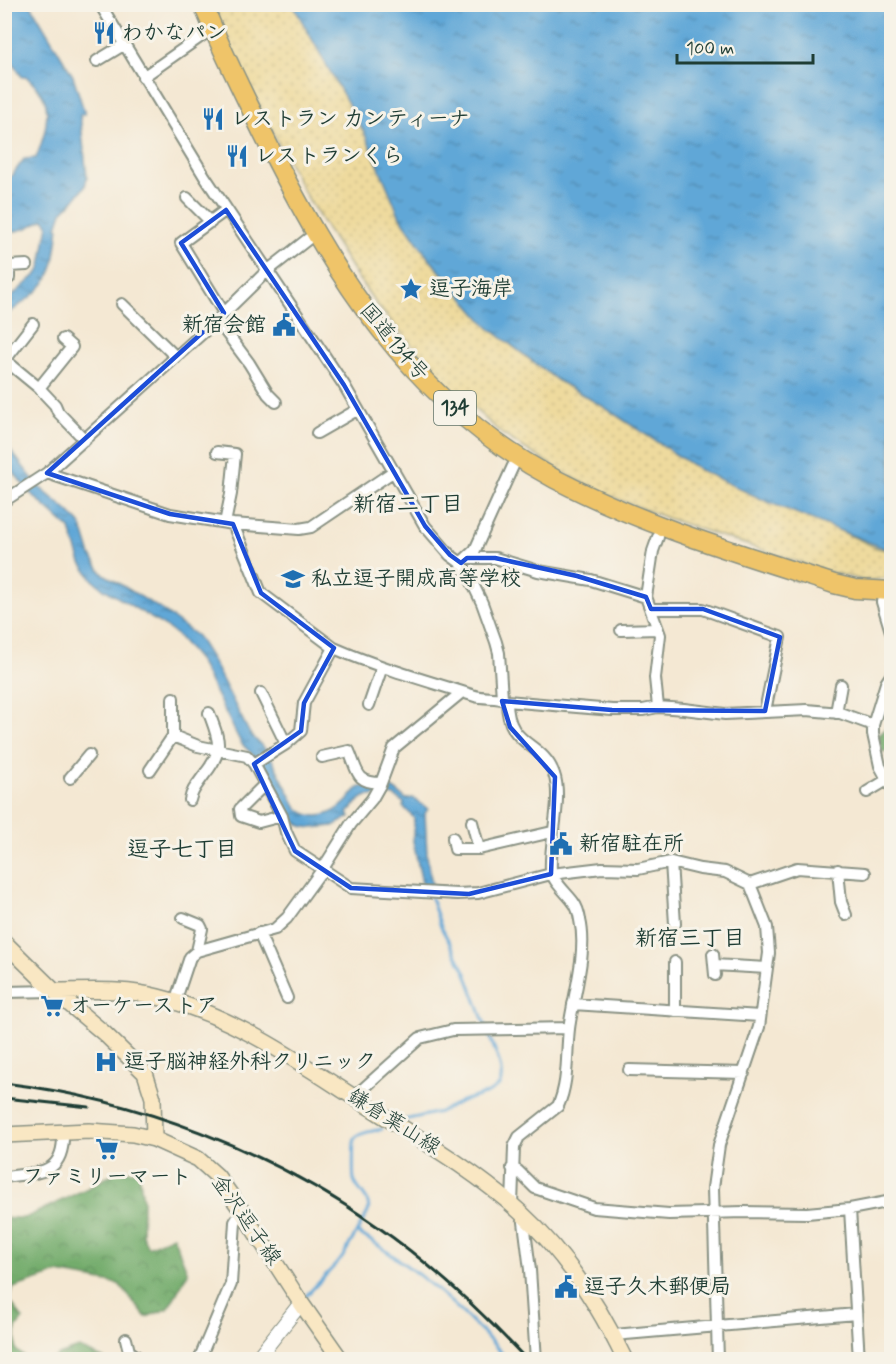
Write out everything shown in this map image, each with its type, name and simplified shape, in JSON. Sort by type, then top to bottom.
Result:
[{"type":"highway","name":"国道134号","points":[[203,4],[286,180],[335,267],[371,317],[411,366],[464,416],[522,459],[554,478],[652,524],[834,584],[887,595]]},
{"type":"main road","points":[[4,942],[54,991],[105,1034],[145,1073],[153,1098],[154,1139]]},
{"type":"main road","name":"鎌倉葉山線","points":[[54,991],[132,992],[195,1008],[253,1034],[454,1161],[517,1210],[562,1257],[599,1309],[625,1359]]},
{"type":"main road","name":"金沢逗子線","points":[[4,1135],[63,1131],[111,1132],[154,1139],[198,1160],[217,1176],[341,1359]]},
{"type":"street","points":[[100,4],[226,210],[344,385],[425,526],[450,555],[464,561],[495,558],[538,571],[591,580],[646,597]]},
{"type":"street","points":[[143,77],[213,28]]},
{"type":"street","points":[[96,61],[124,44]]},
{"type":"street","points":[[187,198],[211,222]]},
{"type":"street","points":[[226,210],[181,243],[206,281],[220,317],[268,394],[276,402]]},
{"type":"street","points":[[4,501],[47,473],[220,317],[266,272],[308,238]]},
{"type":"street","points":[[4,278],[9,278],[9,266],[27,265]]},
{"type":"street","points":[[122,304],[176,357]]},
{"type":"street","points":[[33,324],[5,360],[39,388],[85,440]]},
{"type":"street","points":[[39,388],[72,347],[63,339]]},
{"type":"street","points":[[317,433],[357,410]]},
{"type":"street","points":[[217,452],[235,454],[229,523],[261,593],[334,648],[382,667],[485,699],[612,710],[644,710],[658,707],[725,714],[807,710],[836,713],[873,725]]},
{"type":"street","points":[[464,561],[475,550],[513,465]]},
{"type":"street","points":[[47,473],[170,513],[229,523],[299,529],[310,527],[394,471]]},
{"type":"street","points":[[658,537],[653,551],[646,597],[660,636],[655,678],[658,707]]},
{"type":"street","points":[[464,561],[499,653],[504,700],[510,727],[551,766],[555,777],[557,792],[550,851],[551,874],[576,906],[581,924],[582,948],[569,1029],[562,1098],[558,1106],[519,1137],[514,1147],[512,1168],[514,1189],[532,1291],[536,1359]]},
{"type":"street","points":[[887,595],[882,602],[891,635]]},
{"type":"street","points":[[651,609],[703,609],[780,637],[765,711]]},
{"type":"street","points":[[621,630],[658,628]]},
{"type":"street","points":[[255,763],[286,744],[301,731],[304,703],[334,648]]},
{"type":"street","points":[[369,705],[382,667]]},
{"type":"street","points":[[867,792],[889,784],[880,766],[873,725],[891,674]]},
{"type":"street","points":[[836,713],[841,684]]},
{"type":"street","points":[[175,1002],[190,957],[197,951],[275,928],[287,918],[322,870],[351,824],[372,799],[380,785],[394,748],[462,692]]},
{"type":"street","points":[[261,693],[286,744]]},
{"type":"street","points":[[149,770],[173,736],[173,698]]},
{"type":"street","points":[[190,800],[191,791],[207,772],[219,750],[220,743],[209,713]]},
{"type":"street","points":[[173,736],[198,746],[247,756],[255,763],[282,816],[285,832],[295,851],[351,888],[478,894],[551,874],[602,867],[638,869],[671,862],[725,872],[750,884],[767,927],[770,943],[759,1027],[719,1145],[713,1188],[718,1359]]},
{"type":"street","points":[[322,757],[349,751],[361,779],[367,783],[380,785]]},
{"type":"street","points":[[70,778],[89,755]]},
{"type":"street","points":[[265,784],[240,809],[241,816],[259,822],[282,816]]},
{"type":"street","points":[[472,822],[479,849]]},
{"type":"street","points":[[453,838],[455,849],[479,849],[552,832]]},
{"type":"street","points":[[671,862],[675,924]]},
{"type":"street","points":[[750,884],[797,868],[865,873]]},
{"type":"street","points":[[838,870],[841,902],[846,915]]},
{"type":"street","points":[[183,918],[200,925],[202,929],[197,951]]},
{"type":"street","points":[[258,933],[287,998]]},
{"type":"street","points":[[675,962],[675,1011]]},
{"type":"street","points":[[714,965],[767,968]]},
{"type":"street","points":[[4,992],[54,991]]},
{"type":"street","points":[[573,1004],[760,1016]]},
{"type":"street","points":[[354,1097],[420,1038],[431,1034],[453,1030],[569,1029]]},
{"type":"street","points":[[629,1070],[744,1073]]},
{"type":"street","points":[[4,1177],[42,1172],[53,1167],[63,1150],[63,1131]]},
{"type":"street","points":[[512,1168],[535,1188],[594,1208],[669,1214],[814,1213],[891,1202]]},
{"type":"street","points":[[850,1209],[859,1359]]},
{"type":"street","points":[[201,1359],[231,1284],[235,1222],[242,1211]]},
{"type":"street","points":[[256,1359],[301,1303]]},
{"type":"street","points":[[614,1335],[856,1314]]},
{"type":"street","points":[[126,1339],[129,1351],[142,1359]]},
{"type":"highlighted area","points":[[226,210],[344,385],[425,526],[450,555],[461,563],[467,558],[495,558],[577,576],[646,597],[651,609],[703,609],[780,637],[765,711],[612,710],[502,701],[510,727],[555,777],[551,874],[469,894],[351,888],[295,851],[254,764],[301,731],[304,703],[334,648],[261,593],[233,524],[170,514],[47,473],[224,313],[181,243]]},
{"type":"green space","points":[[891,724],[891,750],[882,752],[878,736]]},
{"type":"green space","points":[[118,1171],[139,1171],[143,1201],[142,1235],[148,1247],[173,1236],[188,1273],[168,1309],[146,1317],[119,1284],[58,1273],[13,1288],[10,1301],[23,1319],[16,1328],[16,1350],[27,1359],[5,1359],[5,1218],[25,1218]]},
{"type":"green space","points":[[79,1348],[105,1359],[53,1359],[59,1355]]},
{"type":"sand","name":"逗子海岸","points":[[212,5],[293,5],[365,134],[400,217],[427,256],[489,328],[557,380],[604,407],[698,469],[768,502],[821,522],[877,548],[891,551],[891,577],[866,581],[822,570],[667,518],[610,496],[567,475],[502,434],[452,391],[377,305],[354,272],[304,192],[241,71]]},
{"type":"water","points":[[5,4],[31,5],[73,76],[85,114],[80,115],[87,177],[85,186],[62,212],[57,227],[59,228],[53,266],[46,282],[5,316],[5,302],[38,273],[41,267],[48,224],[44,219],[27,228],[5,234],[5,181],[24,159],[36,158],[44,136],[47,111],[41,93],[27,77],[22,77],[5,51]]},
{"type":"water","points":[[293,5],[891,5],[891,551],[768,502],[698,469],[604,407],[557,380],[489,328],[427,256],[400,217],[365,134]]},
{"type":"water","points":[[5,443],[38,486],[80,524],[91,556],[102,573],[159,608],[197,636],[250,734],[268,752],[297,808],[309,815],[322,816],[341,807],[359,788],[384,786],[397,791],[406,799],[413,798],[428,809],[425,813],[427,856],[432,885],[423,888],[413,841],[414,818],[403,806],[404,803],[394,796],[382,793],[364,797],[348,813],[350,817],[333,826],[311,828],[302,826],[290,817],[255,757],[241,743],[199,661],[178,636],[93,580],[81,563],[70,529],[29,492],[5,461]]},
{"type":"waterway","points":[[431,898],[441,927],[465,971],[485,1025]]},
{"type":"waterway","points":[[404,1120],[440,1112],[462,1101],[488,1093],[500,1085],[500,1065],[488,1033]]},
{"type":"waterway","points":[[305,1297],[342,1258],[368,1212],[368,1203],[354,1180],[354,1140],[360,1134],[382,1129]]},
{"type":"waterway","points":[[357,1232],[398,1259],[456,1306],[508,1360]]},
{"type":"tunnel","points":[[796,584],[804,564]]},
{"type":"railway","points":[[4,1083],[103,1101],[152,1115],[200,1132],[292,1174],[336,1199],[418,1257],[474,1306],[527,1360]]},
{"type":"railway","points":[[4,1098],[89,1107]]},
{"type":"place","name":"わかなパン","points":[[104,33]]},
{"type":"place","name":"レストラン カンティーナ","points":[[213,119]]},
{"type":"place","name":"レストランくら","points":[[237,156]]},
{"type":"place","name":"逗子海岸","points":[[411,289]]},
{"type":"place","name":"新宿会館","points":[[284,325]]},
{"type":"place","name":"私立逗子開成高等学校","points":[[293,579]]},
{"type":"place","name":"新宿駐在所","points":[[561,844]]},
{"type":"place","name":"オーケーストア","points":[[52,1006]]},
{"type":"place","name":"逗子脳神経外科クリニック","points":[[106,1062]]},
{"type":"place","name":"ファミリーマート","points":[[107,1149]]},
{"type":"place","name":"逗子久木郵便局","points":[[566,1287]]},
{"type":"district","name":"新宿二丁目","points":[[408,505]]},
{"type":"district","name":"逗子七丁目","points":[[182,850]]},
{"type":"district","name":"新宿三丁目","points":[[690,939]]}]
